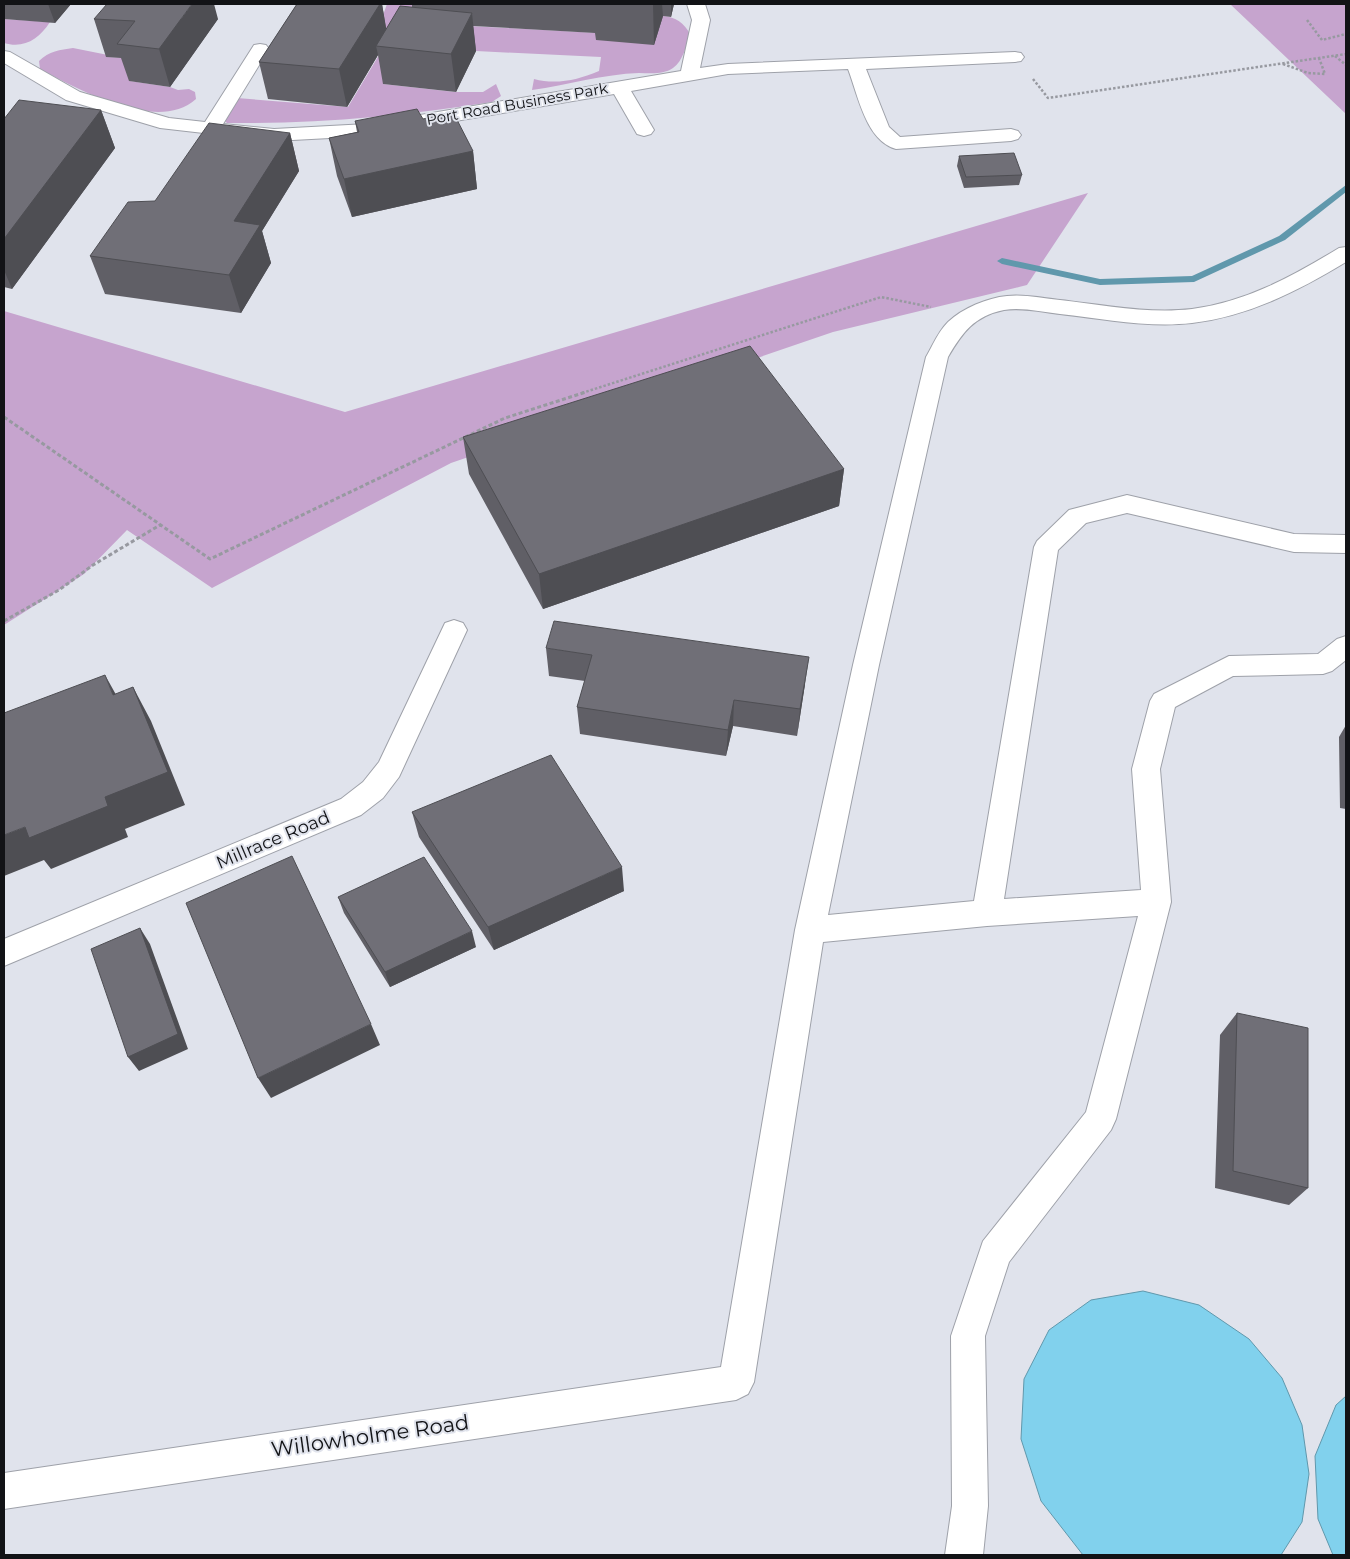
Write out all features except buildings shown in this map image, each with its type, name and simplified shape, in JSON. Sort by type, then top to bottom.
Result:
[{"type":"street","points":[[690,75],[702,20],[696,4]]},
{"type":"street","points":[[211,128],[260,49]]},
{"type":"street","name":"Port Road Business Park","points":[[4,56],[73,96],[167,124],[274,135],[367,130],[728,69],[1015,57]]},
{"type":"street","points":[[855,64],[880,130],[896,143],[1011,135]]},
{"type":"street","points":[[620,87],[644,130]]},
{"type":"street","points":[[1156,902],[987,914],[810,930],[866,665],[937,357],[952,330],[980,310],[996,306],[1026,303],[1152,317],[1190,316],[1258,301],[1296,283],[1346,253]]},
{"type":"street","points":[[987,914],[1046,547],[1078,516],[1127,504],[1294,544],[1346,544]]},
{"type":"street","name":"Millrace Road","points":[[4,953],[351,807],[373,790],[389,769],[454,630]]},
{"type":"street","points":[[964,1555],[970,1506],[968,1336],[995,1253],[1100,1119],[1156,902],[1146,769],[1163,701],[1229,666],[1323,664],[1346,646]]},
{"type":"street","name":"Willowholme Road","points":[[4,1490],[736,1382],[810,930]]},
{"type":"path","points":[[1306,20],[1322,40],[1346,34]]},
{"type":"path","points":[[1015,57],[1048,98],[1346,54]]},
{"type":"path","points":[[1335,56],[1346,65]]},
{"type":"path","points":[[1280,64],[1298,69],[1310,75],[1325,74],[1319,58]]},
{"type":"path","points":[[4,417],[210,559],[505,418],[881,297],[970,317]]},
{"type":"path","points":[[4,621],[59,590],[93,565],[160,525]]},
{"type":"shaded area","points":[[387,4],[422,4],[415,23],[598,33],[663,16],[679,21],[690,34],[684,53],[679,61],[673,68],[665,72],[612,75],[532,90],[534,79],[550,82],[567,81],[599,71],[601,57],[476,51],[406,43],[383,84],[455,92],[483,92],[496,84],[501,96],[492,102],[459,107],[393,115],[294,122],[227,123],[217,113],[237,98],[348,107],[388,40],[376,35]]},
{"type":"shaded area","points":[[1230,4],[1346,4],[1346,114]]},
{"type":"shaded area","points":[[4,19],[50,22],[36,38],[18,45],[11,45],[4,43]]},
{"type":"shaded area","points":[[73,48],[108,55],[107,57],[147,59],[130,81],[178,90],[189,89],[195,92],[196,99],[180,109],[161,112],[140,110],[96,97],[40,69],[39,61],[47,55],[55,51]]},
{"type":"shaded area","points":[[1088,193],[1027,285],[833,332],[451,463],[212,588],[127,530],[84,574],[4,625],[4,311],[345,412]]},
{"type":"water","points":[[1143,1291],[1199,1305],[1249,1339],[1282,1378],[1302,1425],[1309,1474],[1302,1522],[1281,1555],[1083,1555],[1041,1501],[1021,1439],[1024,1379],[1049,1330],[1091,1300]]},
{"type":"water","points":[[1346,1396],[1346,1555],[1333,1555],[1318,1519],[1315,1456],[1336,1405]]},
{"type":"waterway","points":[[1002,261],[1100,282],[1194,279],[1282,238],[1346,188]]}]
